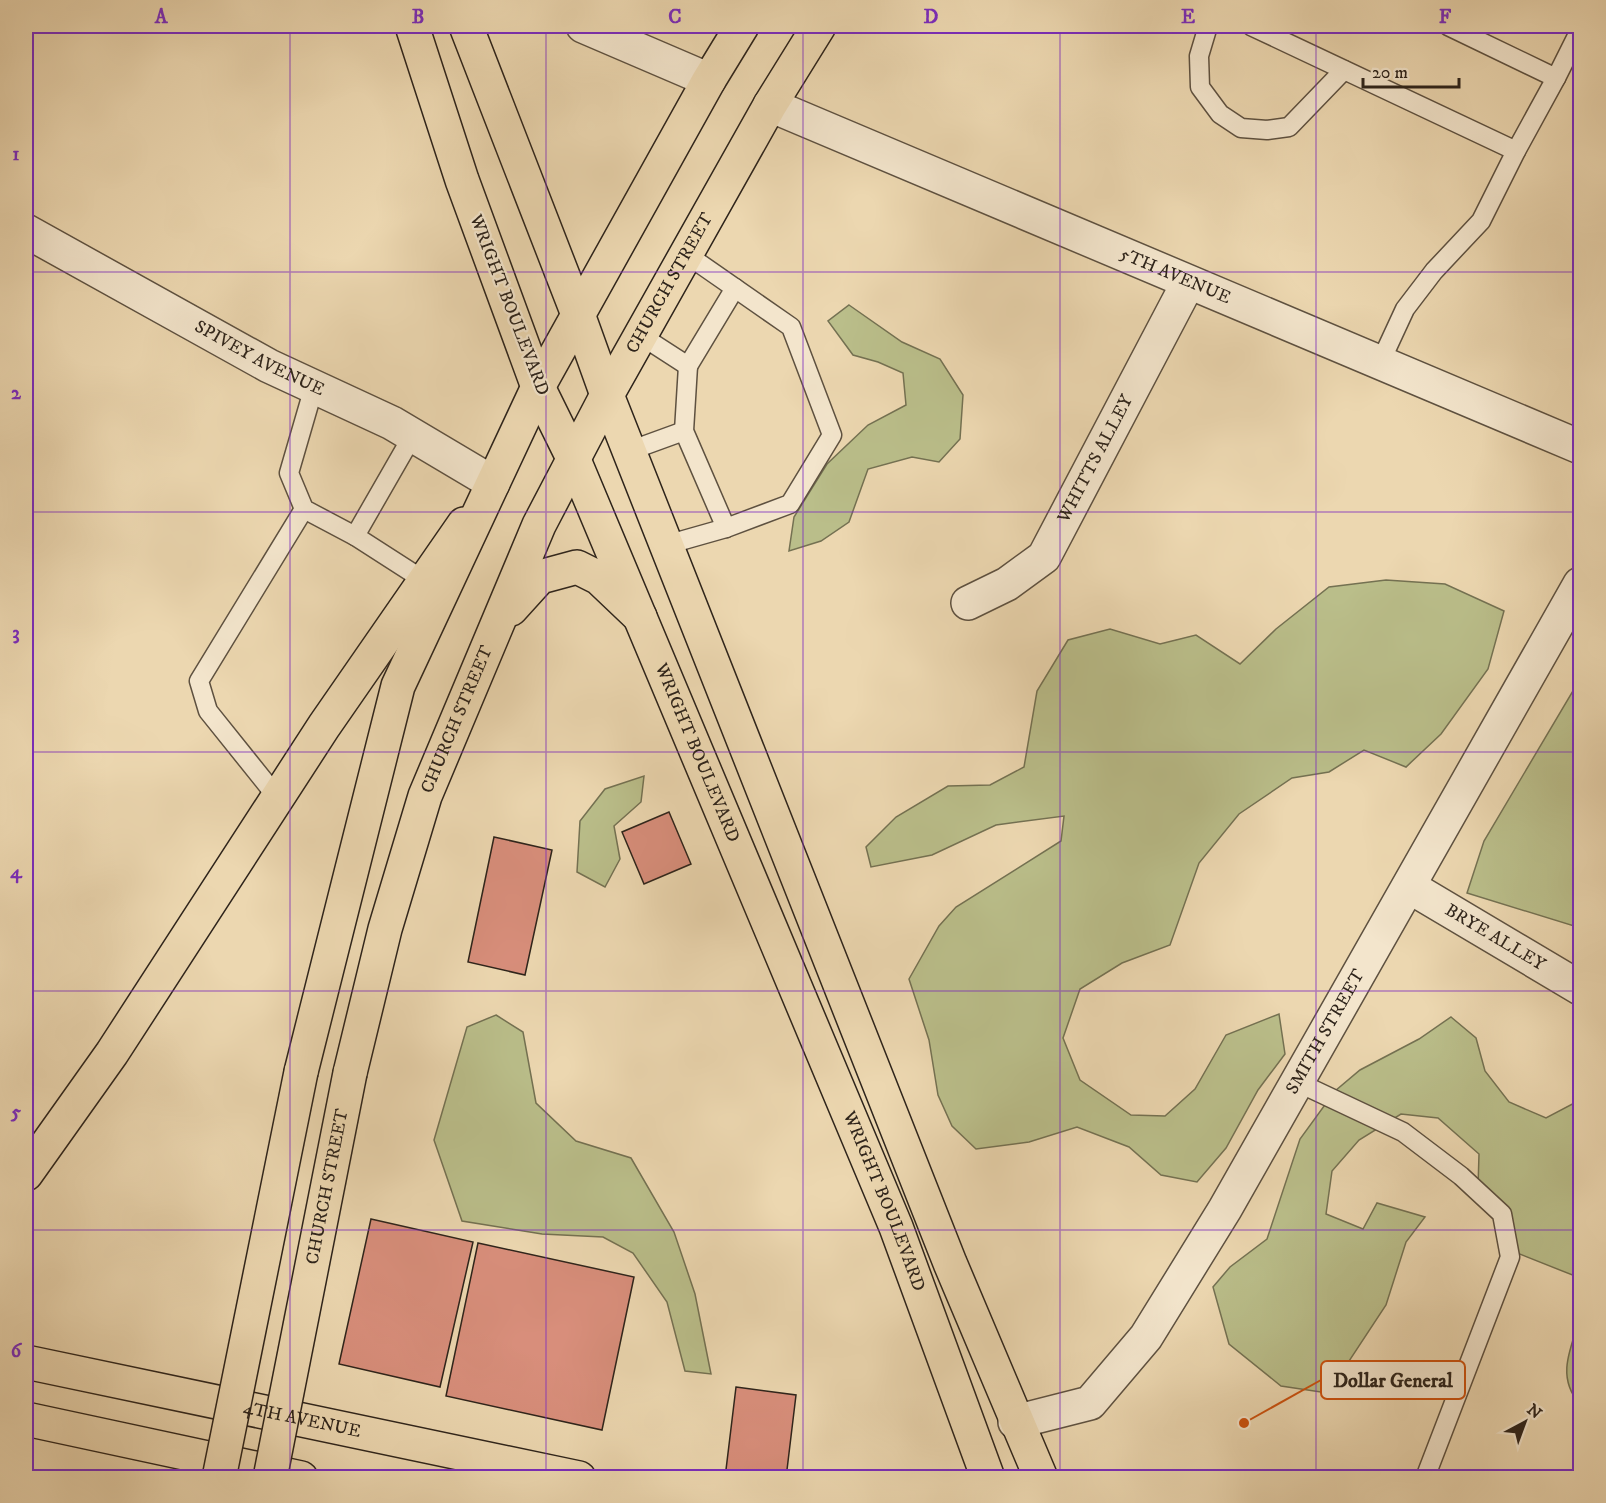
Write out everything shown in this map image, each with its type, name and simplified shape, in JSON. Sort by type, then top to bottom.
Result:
[{"type":"main road","name":"WRIGHT BOULEVARD","points":[[412,26],[462,180],[538,387],[574,460],[896,1227],[983,1471]]},
{"type":"main road","name":"WRIGHT BOULEVARD","points":[[466,26],[607,395],[950,1263],[1041,1478]]},
{"type":"main road","points":[[219,1478],[301,1071],[398,686],[538,387],[709,80],[742,26]]},
{"type":"main road","name":"CHURCH STREET","points":[[270,1478],[350,1073],[385,928],[425,796],[539,525],[640,335],[770,105],[819,26]]},
{"type":"main road","points":[[26,1174],[112,1053],[277,797],[493,483]]},
{"type":"main road","points":[[497,624],[540,577],[577,567],[599,578],[640,617]]},
{"type":"main road","name":"4TH AVENUE","points":[[26,1362],[579,1478]]},
{"type":"main road","points":[[26,1419],[301,1478]]},
{"type":"street","points":[[583,26],[709,80]]},
{"type":"street","name":"5TH AVENUE","points":[[770,105],[1581,447]]},
{"type":"street","name":"SPIVEY AVENUE","points":[[26,231],[269,366],[412,435],[493,483]]},
{"type":"street","name":"WHITTS ALLEY","points":[[968,603],[1007,584],[1044,557],[1188,283]]},
{"type":"street","name":"SMITH STREET","points":[[1016,1422],[1090,1402],[1146,1337],[1225,1209],[1581,584]]},
{"type":"street","name":"BRYE ALLEY","points":[[1410,887],[1581,988]]},
{"type":"lane","points":[[1208,26],[1199,56],[1200,87],[1220,114],[1241,128],[1267,130],[1289,127],[1344,70]]},
{"type":"lane","points":[[1251,26],[1516,151]]},
{"type":"lane","points":[[1448,26],[1556,78]]},
{"type":"lane","points":[[1380,363],[1404,309],[1434,271],[1481,221],[1581,30]]},
{"type":"lane","points":[[666,545],[726,528],[790,504],[832,435],[791,327],[686,254]]},
{"type":"lane","points":[[726,528],[684,430],[688,366],[735,288]]},
{"type":"lane","points":[[640,335],[688,366]]},
{"type":"lane","points":[[314,387],[289,473],[304,509],[355,536],[425,580]]},
{"type":"lane","points":[[629,451],[684,430]]},
{"type":"lane","points":[[355,536],[412,435]]},
{"type":"lane","points":[[277,797],[208,711],[199,681],[304,509]]},
{"type":"lane","points":[[1297,1082],[1403,1132],[1461,1176],[1502,1214],[1510,1257],[1425,1478]]},
{"type":"green space","points":[[849,305],[902,342],[940,359],[963,395],[960,439],[939,462],[912,457],[868,469],[849,522],[821,541],[789,551],[794,517],[827,464],[868,425],[906,405],[903,373],[878,362],[853,355],[828,321]]},
{"type":"green space","points":[[1386,580],[1445,584],[1504,611],[1488,669],[1441,734],[1406,767],[1364,750],[1329,772],[1292,778],[1239,814],[1199,863],[1170,945],[1122,963],[1080,989],[1063,1038],[1080,1080],[1131,1115],[1165,1116],[1195,1089],[1226,1035],[1279,1014],[1285,1054],[1258,1090],[1226,1148],[1197,1182],[1161,1175],[1129,1147],[1077,1127],[1029,1142],[976,1149],[952,1126],[938,1095],[929,1040],[909,979],[939,926],[956,907],[1061,841],[1064,816],[996,825],[932,855],[871,867],[866,847],[896,817],[948,786],[990,785],[1024,767],[1037,691],[1068,640],[1110,629],[1160,644],[1196,635],[1240,664],[1276,629],[1329,587]]},
{"type":"green space","points":[[1580,679],[1580,920],[1574,926],[1467,893],[1484,841]]},
{"type":"green space","points":[[644,776],[641,802],[614,826],[620,859],[605,887],[577,872],[580,821],[605,789]]},
{"type":"green space","points":[[496,1015],[523,1032],[536,1103],[576,1141],[631,1158],[674,1232],[695,1294],[711,1374],[685,1371],[667,1302],[633,1253],[603,1237],[542,1234],[462,1221],[434,1140],[467,1027]]},
{"type":"green space","points":[[1451,1017],[1476,1038],[1485,1071],[1509,1102],[1546,1118],[1580,1100],[1580,1278],[1512,1251],[1478,1188],[1479,1154],[1438,1118],[1401,1114],[1359,1140],[1332,1171],[1326,1214],[1363,1229],[1377,1203],[1425,1217],[1406,1242],[1386,1305],[1349,1361],[1334,1394],[1281,1386],[1229,1344],[1213,1287],[1230,1267],[1267,1239],[1300,1139],[1335,1091],[1360,1070],[1419,1039]]},
{"type":"green space","points":[[1580,1319],[1580,1404],[1568,1384],[1567,1363]]},
{"type":"building","points":[[669,812],[691,864],[644,884],[622,832]]},
{"type":"building","points":[[494,837],[552,850],[525,975],[468,962]]},
{"type":"building","points":[[371,1219],[473,1242],[440,1387],[339,1364]]},
{"type":"building","points":[[478,1243],[634,1277],[602,1430],[446,1396]]},
{"type":"building","points":[[736,1387],[796,1395],[786,1478],[725,1478]]},
{"type":"place","name":"Dollar General","points":[[1244,1423]]}]
